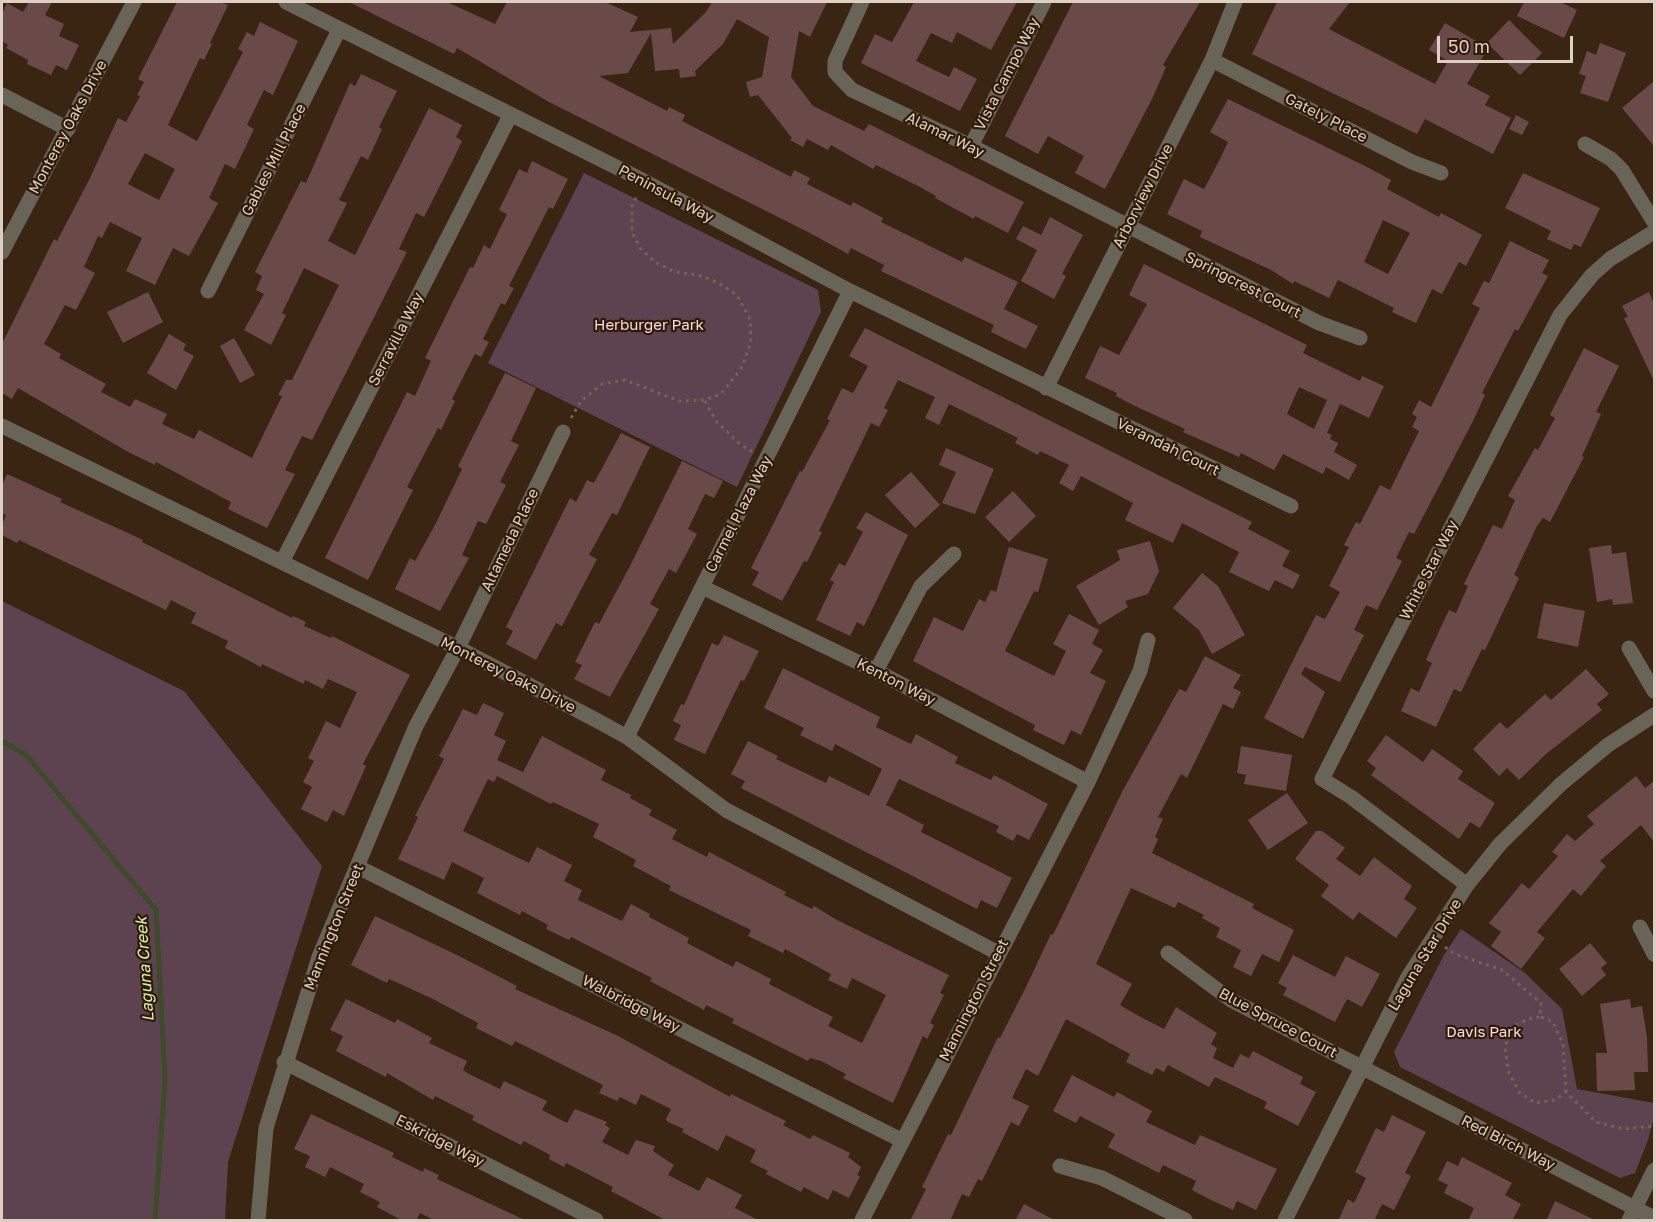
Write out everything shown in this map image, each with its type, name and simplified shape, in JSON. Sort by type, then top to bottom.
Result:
[{"type":"street","name":"Monterey Oaks Drive","points":[[2,252],[134,2]]},
{"type":"street","name":"Peninsula Way","points":[[286,2],[644,181],[849,291],[1046,388]]},
{"type":"street","name":"Alamar Way","points":[[862,2],[838,49],[835,72],[852,90],[971,146],[1128,227]]},
{"type":"street","name":"Vista Campo Way","points":[[971,146],[1044,2]]},
{"type":"street","name":"Arborview Drive","points":[[1046,388],[1212,60],[1235,2]]},
{"type":"street","name":"Gables Mill Place","points":[[208,291],[339,30]]},
{"type":"street","name":"Gately Place","points":[[1212,60],[1412,162],[1441,173]]},
{"type":"street","points":[[2,95],[68,129]]},
{"type":"street","name":"Serravilla Way","points":[[282,562],[510,116]]},
{"type":"street","points":[[1585,144],[1611,159],[1622,170],[1654,222]]},
{"type":"street","name":"Springcrest Court","points":[[1128,227],[1319,323],[1360,338]]},
{"type":"street","name":"White Star Way","points":[[1467,885],[1351,797],[1322,779],[1560,315],[1592,275],[1610,259],[1654,232]]},
{"type":"street","name":"Carmel Plaza Way","points":[[627,736],[767,460],[849,291]]},
{"type":"street","name":"Verandah Court","points":[[1046,388],[1291,506]]},
{"type":"street","name":"Monterey Oaks Drive","points":[[2,426],[458,648],[627,736],[726,810],[998,953]]},
{"type":"street","name":"Altameda Place","points":[[458,648],[563,432]]},
{"type":"street","points":[[876,671],[921,586],[954,554]]},
{"type":"street","name":"Kenton Way","points":[[702,587],[876,671],[1088,782]]},
{"type":"street","name":"Mannington Street","points":[[862,1221],[1088,782],[1140,671],[1148,640]]},
{"type":"street","name":"Mannington Street","points":[[258,1221],[266,1128],[284,1062],[319,957],[358,867],[398,765],[458,648]]},
{"type":"street","points":[[1629,648],[1654,692]]},
{"type":"street","name":"Laguna Star Drive","points":[[1285,1221],[1408,977],[1431,937],[1467,885],[1500,844],[1561,784],[1608,745],[1654,715]]},
{"type":"street","name":"Walbridge Way","points":[[358,867],[903,1141]]},
{"type":"street","points":[[1640,927],[1654,954]]},
{"type":"street","name":"Blue Spruce Court","points":[[1168,953],[1231,1000],[1362,1068]]},
{"type":"street","name":"Eskridge Way","points":[[284,1062],[596,1221]]},
{"type":"street","name":"Red Birch Way","points":[[1362,1068],[1632,1214],[1654,1218]]},
{"type":"street","points":[[1060,1166],[1102,1178],[1185,1221]]},
{"type":"street","points":[[1632,1214],[1654,1170]]},
{"type":"path","points":[[563,432],[581,401],[602,384],[625,380],[679,401],[705,400],[721,393],[741,369],[751,342],[750,319],[737,295],[717,282],[698,275],[675,272],[655,262],[640,248],[632,232],[632,206],[644,181]]},
{"type":"path","points":[[705,400],[716,421],[741,445],[767,460]]},
{"type":"path","points":[[1431,937],[1455,954],[1502,970],[1525,987],[1541,1003],[1540,1017]]},
{"type":"path","points":[[1566,1092],[1555,1100],[1535,1103],[1519,1092],[1508,1071],[1505,1047],[1512,1027],[1528,1019],[1540,1017],[1553,1022],[1563,1044],[1566,1092],[1596,1122],[1624,1129],[1654,1126]]},
{"type":"green space","name":"Herburger Park","points":[[584,173],[818,290],[821,312],[737,487],[488,363]]},
{"type":"green space","points":[[2,601],[184,691],[322,866],[228,1162],[225,1220],[2,1220]]},
{"type":"green space","name":"Davis Park","points":[[1461,929],[1525,973],[1562,1009],[1577,1089],[1654,1103],[1654,1117],[1648,1140],[1635,1173],[1620,1178],[1400,1067],[1394,1052],[1444,955]]},
{"type":"building","points":[[29,2],[52,2],[45,15],[64,24],[59,36],[79,45],[67,70],[56,65],[51,75],[27,64],[28,60],[6,48],[8,45],[2,41],[2,14],[7,3],[23,12]]},
{"type":"building","points":[[177,2],[220,2],[228,5],[204,60],[200,58],[168,125],[197,141],[243,52],[238,49],[247,32],[254,36],[260,22],[298,41],[273,95],[264,90],[247,125],[254,129],[235,169],[225,164],[209,198],[218,203],[189,256],[173,248],[155,285],[126,271],[142,238],[110,222],[102,238],[98,236],[84,267],[95,273],[76,310],[65,305],[44,344],[61,354],[59,358],[106,384],[101,392],[130,407],[135,399],[167,414],[162,424],[194,439],[199,430],[252,458],[282,396],[278,395],[286,380],[292,380],[339,285],[304,268],[282,313],[286,315],[271,345],[244,330],[264,294],[256,290],[262,276],[255,272],[301,181],[306,183],[350,83],[355,86],[361,74],[397,91],[379,127],[382,129],[368,160],[361,156],[339,200],[347,203],[328,241],[355,255],[429,108],[462,125],[456,137],[462,141],[424,217],[416,213],[399,249],[407,252],[312,440],[302,436],[285,470],[295,474],[267,528],[228,509],[231,502],[156,462],[155,465],[130,453],[18,388],[12,399],[2,393],[2,344],[54,239],[57,241],[89,180],[118,118],[126,122],[140,96],[137,95],[144,82],[138,79]],"holes":[[[145,153],[175,169],[159,200],[128,184]]]},
{"type":"building","points":[[349,2],[447,2],[495,24],[507,2],[605,2],[638,17],[630,32],[671,28],[673,44],[706,12],[712,2],[827,2],[810,37],[799,31],[791,77],[813,106],[864,131],[869,124],[1024,202],[1008,233],[975,216],[974,219],[935,198],[936,196],[920,187],[876,165],[873,169],[831,145],[828,150],[807,139],[803,147],[790,140],[792,138],[758,95],[750,97],[746,82],[762,77],[769,37],[737,19],[723,44],[695,71],[696,76],[680,78],[679,69],[655,71],[651,33],[628,73],[599,76],[667,111],[669,107],[685,115],[682,121],[791,177],[794,170],[810,178],[807,184],[851,206],[853,202],[883,218],[881,222],[962,262],[965,257],[1018,282],[1004,309],[1038,326],[1026,349],[991,332],[994,325],[881,271],[884,265],[851,248],[848,254],[549,102],[457,48],[454,54]]},
{"type":"building","points":[[914,2],[1017,2],[991,50],[957,32],[952,43],[931,33],[916,61],[949,77],[954,67],[977,79],[960,111],[861,63],[875,34],[892,42]]},
{"type":"building","points":[[1073,2],[1200,2],[1163,65],[1166,67],[1152,99],[1105,189],[1075,173],[1084,156],[1048,136],[1038,154],[1005,136]]},
{"type":"building","points":[[1277,2],[1350,2],[1329,29],[1435,84],[1448,61],[1429,50],[1445,23],[1488,48],[1467,84],[1490,96],[1485,105],[1511,118],[1493,154],[1425,119],[1417,134],[1252,54]]},
{"type":"building","points":[[1524,2],[1560,2],[1577,10],[1564,38],[1517,16]]},
{"type":"building","points":[[1509,20],[1542,53],[1520,75],[1487,43]]},
{"type":"building","points":[[1600,43],[1626,53],[1608,102],[1580,93],[1586,76],[1579,74],[1587,51],[1596,55]]},
{"type":"building","points":[[1654,81],[1654,146],[1622,108]]},
{"type":"building","points":[[1228,99],[1369,168],[1391,180],[1387,189],[1439,217],[1441,213],[1482,235],[1466,266],[1459,262],[1442,294],[1432,289],[1416,323],[1392,312],[1394,308],[1338,280],[1329,298],[1294,281],[1293,284],[1271,270],[1200,237],[1202,231],[1167,214],[1184,179],[1204,189],[1219,161],[1228,142],[1210,132]],"holes":[[[1383,220],[1410,233],[1388,274],[1364,262]]]},
{"type":"building","points":[[1516,115],[1529,122],[1522,135],[1509,129]]},
{"type":"building","points":[[532,161],[568,179],[553,209],[549,207],[509,286],[514,288],[505,305],[501,303],[483,339],[489,342],[481,357],[475,354],[452,399],[455,401],[441,430],[438,428],[407,487],[413,490],[368,580],[325,558],[407,392],[415,396],[431,361],[425,358],[470,267],[473,268],[484,245],[490,249],[507,214],[499,210],[519,169],[527,173]]},
{"type":"building","points":[[1523,173],[1600,208],[1581,247],[1574,244],[1571,250],[1547,239],[1551,231],[1505,208]]},
{"type":"building","points":[[1050,217],[1083,235],[1062,274],[1066,276],[1054,299],[1021,281],[1037,250],[1016,239],[1023,226],[1041,235]]},
{"type":"building","points":[[1510,241],[1549,260],[1542,273],[1548,276],[1518,331],[1515,329],[1482,393],[1485,395],[1473,421],[1414,534],[1409,532],[1396,558],[1402,561],[1377,610],[1366,605],[1354,630],[1364,635],[1340,682],[1305,667],[1301,674],[1325,692],[1303,739],[1264,718],[1316,615],[1325,619],[1340,592],[1329,586],[1349,547],[1344,545],[1356,522],[1360,524],[1380,485],[1390,490],[1419,431],[1412,427],[1417,417],[1412,414],[1419,400],[1431,407],[1480,308],[1472,304],[1484,281],[1489,283]]},
{"type":"building","points":[[1144,264],[1307,345],[1303,353],[1360,381],[1362,376],[1384,386],[1369,418],[1340,404],[1327,433],[1332,435],[1330,439],[1338,443],[1334,452],[1357,465],[1349,480],[1326,467],[1323,474],[1283,454],[1274,470],[1241,453],[1239,457],[1183,432],[1185,429],[1135,406],[1116,396],[1117,393],[1085,378],[1100,346],[1119,355],[1147,304],[1129,295]],"holes":[[[1299,387],[1327,400],[1314,429],[1287,414]]]},
{"type":"building","points":[[148,292],[163,322],[123,343],[107,312]]},
{"type":"building","points":[[1649,292],[1654,304],[1654,381],[1624,318],[1628,317],[1622,306]]},
{"type":"building","points":[[865,328],[1252,522],[1248,529],[1290,551],[1282,566],[1300,575],[1293,589],[1275,580],[1269,591],[1229,572],[1239,552],[1182,523],[1173,543],[1125,520],[1133,503],[1081,476],[1073,491],[1059,483],[1069,465],[1040,451],[1038,455],[1015,443],[1018,438],[949,404],[939,425],[925,418],[935,397],[898,380],[884,408],[888,410],[879,427],[871,423],[819,531],[822,532],[807,562],[804,561],[782,601],[752,585],[759,572],[751,568],[800,471],[802,472],[830,420],[827,419],[842,388],[853,393],[868,366],[849,356]]},
{"type":"building","points":[[169,334],[186,344],[183,350],[194,356],[176,390],[147,373]]},
{"type":"building","points":[[234,338],[255,375],[240,383],[220,346]]},
{"type":"building","points":[[1584,348],[1619,366],[1596,412],[1601,414],[1582,456],[1584,457],[1550,522],[1543,518],[1537,526],[1514,575],[1519,578],[1485,650],[1482,649],[1461,692],[1454,689],[1436,727],[1401,711],[1411,688],[1419,692],[1432,663],[1426,660],[1449,610],[1456,613],[1468,586],[1464,584],[1493,525],[1502,529],[1515,500],[1508,496],[1535,448],[1538,450],[1555,418],[1550,415]]},
{"type":"building","points":[[505,373],[536,388],[511,441],[519,445],[500,482],[506,485],[486,524],[478,521],[462,555],[469,558],[440,611],[395,589],[410,558],[415,561],[436,523],[462,469],[458,466]]},
{"type":"building","points":[[621,433],[650,447],[617,515],[612,513],[589,555],[597,559],[562,626],[556,623],[536,660],[506,644],[513,631],[506,627],[570,498],[576,502],[587,480],[594,483]]},
{"type":"building","points":[[946,448],[994,469],[975,514],[942,503],[956,472],[939,465]]},
{"type":"building","points":[[682,461],[723,481],[714,498],[705,494],[688,529],[697,534],[676,573],[669,569],[650,604],[659,609],[610,697],[574,679],[582,665],[575,662],[595,622],[599,624],[630,566]]},
{"type":"building","points":[[911,472],[940,505],[915,528],[885,495]]},
{"type":"building","points":[[7,474],[62,499],[60,502],[143,540],[142,542],[292,618],[293,616],[306,622],[304,626],[331,638],[332,636],[410,675],[363,764],[366,766],[344,816],[333,810],[327,822],[301,809],[312,787],[303,782],[314,761],[308,758],[326,721],[340,728],[357,692],[328,679],[323,689],[305,680],[304,684],[262,664],[261,667],[225,648],[228,641],[191,623],[196,613],[171,600],[166,610],[19,540],[17,543],[2,535],[2,525],[6,515],[2,513],[2,486]]},
{"type":"building","points":[[1013,491],[1036,516],[1009,542],[985,517]]},
{"type":"building","points":[[866,512],[908,535],[864,626],[857,622],[850,636],[816,620],[834,582],[830,580],[839,563],[845,566],[863,532],[856,528]]},
{"type":"building","points":[[1150,541],[1159,571],[1148,594],[1125,601],[1128,607],[1099,625],[1076,586],[1120,560],[1117,550]]},
{"type":"building","points":[[1611,545],[1612,554],[1626,552],[1633,603],[1613,605],[1612,599],[1597,602],[1589,548]]},
{"type":"building","points":[[1009,547],[1048,559],[1038,592],[1034,591],[1005,651],[1054,676],[1066,651],[1053,644],[1069,614],[1099,630],[1092,644],[1103,650],[1090,673],[1106,681],[1081,735],[1071,730],[1064,745],[1033,730],[1035,725],[913,661],[934,617],[963,631],[979,599],[985,602],[991,590],[996,592]]},
{"type":"building","points":[[1202,573],[1218,586],[1245,635],[1212,654],[1199,630],[1173,608]]},
{"type":"building","points":[[1544,603],[1585,611],[1578,647],[1537,638]]},
{"type":"building","points":[[724,635],[759,651],[744,681],[741,680],[705,754],[674,740],[681,725],[673,721],[681,704],[684,705],[712,643],[718,646]]},
{"type":"building","points":[[1205,656],[1241,675],[1233,688],[1241,692],[1233,709],[1223,704],[1187,778],[1181,774],[1158,817],[1163,819],[1155,837],[1158,839],[1152,853],[1254,904],[1252,908],[1294,930],[1279,962],[1262,954],[1251,976],[1233,967],[1241,950],[1216,937],[1220,928],[1202,918],[1204,915],[1178,902],[1175,908],[1131,888],[1096,964],[1132,984],[1120,1005],[1137,1015],[1164,1029],[1176,1007],[1217,1033],[1211,1044],[1217,1048],[1213,1058],[1233,1068],[1240,1054],[1249,1058],[1253,1051],[1303,1077],[1300,1084],[1316,1092],[1298,1126],[1264,1108],[1267,1102],[1215,1077],[1209,1087],[1168,1065],[1164,1072],[1156,1068],[1152,1075],[1126,1062],[1130,1054],[1066,1019],[1038,1076],[1026,1069],[1012,1098],[1029,1106],[1019,1126],[1011,1122],[982,1181],[978,1179],[969,1197],[962,1194],[950,1221],[910,1221],[926,1189],[922,1187],[948,1134],[951,1135],[998,1037],[1000,1038],[1051,934],[1053,935],[1122,792],[1179,689],[1186,692]]},
{"type":"building","points":[[783,668],[880,717],[876,727],[911,744],[916,734],[958,757],[955,763],[991,780],[994,775],[1048,804],[1029,840],[1017,834],[1013,841],[996,832],[999,826],[899,779],[886,805],[924,825],[921,832],[1012,878],[997,908],[981,900],[977,909],[741,788],[745,781],[731,774],[748,741],[778,756],[776,759],[826,783],[829,776],[869,796],[882,769],[835,744],[832,751],[800,735],[804,728],[764,708]]},
{"type":"building","points":[[1586,669],[1609,694],[1597,704],[1602,710],[1546,754],[1519,780],[1507,768],[1499,776],[1473,749],[1500,722],[1507,729],[1545,694],[1551,700]]},
{"type":"building","points":[[483,703],[504,713],[494,735],[506,741],[497,760],[523,772],[542,736],[606,770],[601,780],[631,795],[630,798],[652,810],[649,815],[677,830],[672,839],[707,857],[709,852],[786,892],[784,895],[812,909],[814,906],[837,920],[949,975],[940,993],[944,995],[930,1023],[934,1025],[927,1039],[923,1036],[893,1103],[843,1078],[846,1074],[821,1061],[810,1058],[808,1061],[732,1023],[734,1019],[706,1005],[704,1010],[650,981],[652,978],[571,937],[569,940],[546,929],[548,925],[522,911],[520,915],[477,893],[484,878],[452,862],[444,880],[398,859],[418,817],[415,816],[444,759],[439,756],[463,709],[477,715]],"holes":[[[497,776],[551,804],[553,802],[599,824],[593,837],[636,860],[633,866],[671,886],[669,890],[751,930],[748,936],[783,953],[785,949],[831,974],[828,980],[847,989],[852,978],[886,995],[862,1043],[828,1026],[833,1017],[769,984],[771,979],[736,961],[733,967],[687,943],[689,938],[649,917],[650,914],[631,904],[622,921],[578,900],[582,890],[564,881],[572,865],[537,847],[529,863],[463,831],[488,779],[494,782]]]},
{"type":"building","points":[[1386,735],[1423,762],[1432,749],[1463,771],[1458,779],[1495,803],[1480,828],[1470,822],[1459,839],[1371,775],[1376,768],[1367,761]]},
{"type":"building","points":[[1241,746],[1292,755],[1286,791],[1244,784],[1246,775],[1237,773]]},
{"type":"building","points":[[1636,776],[1645,788],[1654,781],[1654,842],[1641,825],[1600,861],[1606,866],[1581,896],[1573,889],[1537,932],[1545,938],[1521,969],[1491,946],[1501,932],[1489,923],[1522,883],[1529,889],[1558,856],[1552,852],[1567,834],[1575,841],[1594,824],[1587,816]]},
{"type":"building","points":[[1287,793],[1308,823],[1268,850],[1248,820]]},
{"type":"building","points":[[1316,831],[1322,831],[1345,848],[1336,859],[1360,876],[1374,857],[1412,886],[1404,899],[1417,908],[1396,938],[1359,912],[1353,920],[1321,896],[1329,885],[1295,859]]},
{"type":"building","points":[[375,916],[517,986],[515,989],[618,1036],[730,1097],[731,1094],[786,1121],[783,1125],[810,1139],[813,1135],[850,1153],[848,1157],[861,1167],[857,1175],[860,1176],[849,1198],[833,1190],[828,1200],[804,1187],[801,1192],[766,1174],[768,1171],[750,1162],[756,1150],[726,1135],[718,1151],[682,1132],[684,1129],[668,1122],[666,1119],[671,1109],[641,1094],[636,1105],[620,1097],[617,1101],[599,1093],[603,1085],[515,1041],[512,1046],[476,1028],[478,1023],[431,998],[389,979],[387,983],[351,965]]},
{"type":"building","points":[[1590,943],[1607,963],[1601,968],[1606,975],[1582,996],[1559,969]]},
{"type":"building","points":[[1293,955],[1335,977],[1346,956],[1380,974],[1362,1007],[1347,999],[1335,1022],[1283,995],[1287,988],[1278,983]]},
{"type":"building","points":[[346,999],[395,1023],[397,1019],[432,1038],[429,1043],[467,1061],[463,1070],[469,1074],[500,1089],[504,1081],[547,1101],[542,1110],[567,1123],[575,1109],[607,1122],[605,1125],[610,1128],[602,1142],[628,1155],[636,1140],[655,1146],[653,1151],[674,1165],[668,1175],[699,1191],[707,1177],[742,1195],[735,1208],[760,1221],[667,1221],[611,1191],[613,1187],[566,1163],[564,1167],[549,1159],[550,1155],[524,1141],[521,1145],[472,1120],[474,1116],[435,1096],[433,1100],[387,1073],[386,1077],[336,1051],[343,1036],[330,1030]]},
{"type":"building","points":[[1630,999],[1631,1008],[1642,1006],[1647,1037],[1648,1072],[1634,1072],[1635,1090],[1597,1091],[1596,1053],[1607,1053],[1600,1004]]},
{"type":"building","points":[[1072,1075],[1114,1097],[1117,1092],[1152,1111],[1146,1122],[1195,1145],[1200,1135],[1277,1169],[1256,1210],[1237,1201],[1233,1210],[1211,1200],[1192,1190],[1196,1181],[1163,1165],[1159,1173],[1108,1147],[1115,1134],[1080,1116],[1076,1123],[1053,1111]]},
{"type":"building","points":[[311,1114],[394,1153],[392,1157],[423,1172],[424,1168],[439,1175],[437,1179],[527,1221],[436,1221],[420,1213],[416,1221],[403,1221],[377,1207],[380,1202],[360,1192],[364,1184],[330,1167],[325,1177],[305,1167],[310,1156],[294,1149]]},
{"type":"building","points":[[1392,1115],[1426,1132],[1405,1173],[1411,1176],[1394,1210],[1382,1204],[1374,1221],[1338,1221],[1348,1199],[1354,1203],[1366,1178],[1355,1172],[1376,1128],[1384,1132]]},
{"type":"building","points":[[1462,1157],[1512,1183],[1505,1195],[1521,1204],[1512,1221],[1468,1221],[1474,1208],[1444,1193],[1448,1185],[1438,1180],[1447,1161],[1458,1166]]},
{"type":"building","points":[[1555,1201],[1597,1221],[1546,1221]]},
{"type":"building","points":[[1024,1204],[1056,1221],[1015,1221]]},
{"type":"waterway","name":"Laguna Creek","points":[[2,741],[26,755],[156,910],[165,1079],[155,1220]]}]
